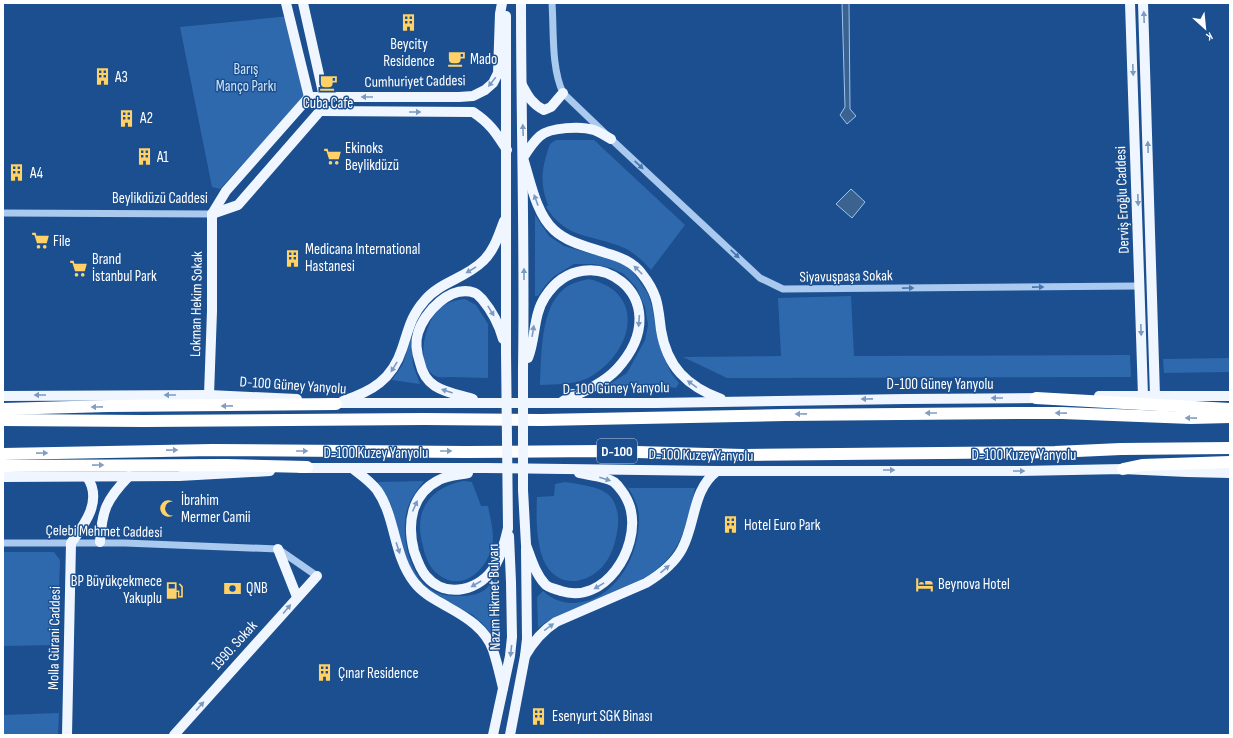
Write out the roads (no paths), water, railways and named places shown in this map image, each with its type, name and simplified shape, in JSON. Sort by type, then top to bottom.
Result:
[{"type":"highway","points":[[1036,398],[1230,409]]},
{"type":"highway","points":[[3,409],[108,406],[336,404]]},
{"type":"highway","name":"D-100","points":[[3,420],[542,420],[777,415],[1016,413],[1062,413],[1192,418],[1230,417]]},
{"type":"highway","name":"D-100","points":[[3,454],[212,450],[449,452],[594,451],[743,455],[1055,452],[1121,449],[1230,448]]},
{"type":"highway","points":[[1123,469],[1142,465],[1230,462]]},
{"type":"highway","points":[[3,466],[226,465],[307,467]]},
{"type":"main road","name":"Cumhuriyet Caddesi","points":[[309,97],[460,97],[478,94],[492,83],[498,73],[500,14],[502,3]]},
{"type":"main road","points":[[485,468],[449,476],[439,480],[431,485],[419,498],[412,514],[410,530],[417,560],[426,576],[434,584],[451,590],[468,588],[478,584],[494,567],[501,554],[508,528],[506,352],[506,3]]},
{"type":"main road","points":[[521,3],[523,158],[523,490],[526,545],[538,574],[546,585],[568,593],[583,593],[596,588],[607,580],[617,569],[630,541],[632,523],[631,510],[628,501],[620,488],[614,482],[605,478],[586,475],[568,469]]},
{"type":"main road","name":"Derviş Eroğlu Caddesi","points":[[1130,3],[1143,396]]},
{"type":"main road","name":"Derviş Eroğlu Caddesi","points":[[1143,3],[1155,396]]},
{"type":"main road","points":[[304,4],[324,97],[320,111],[309,97],[286,5],[304,4]]},
{"type":"main road","points":[[1132,49],[1145,49]]},
{"type":"main road","points":[[521,83],[531,100],[544,110],[551,107],[564,93]]},
{"type":"main road","points":[[212,214],[226,191],[309,97]]},
{"type":"main road","name":"Cumhuriyet Caddesi","points":[[320,111],[473,112],[494,129],[507,150]]},
{"type":"main road","name":"Beylikdüzü Caddesi","points":[[212,214],[238,205],[272,168],[320,111]]},
{"type":"main road","points":[[523,158],[533,143],[541,135],[548,131],[567,129],[594,130],[611,139]]},
{"type":"main road","points":[[523,158],[537,202],[548,223],[554,230],[574,242],[621,257],[641,272],[656,297],[665,347],[679,374],[700,390],[727,401]]},
{"type":"main road","name":"Lokman Hekim Sokak","points":[[209,395],[212,311],[212,214]]},
{"type":"main road","points":[[336,404],[368,391],[384,379],[392,370],[403,348],[412,318],[417,308],[434,291],[483,262],[490,252],[507,216]]},
{"type":"main road","points":[[1139,249],[1151,249]]},
{"type":"main road","points":[[523,369],[529,355],[534,322],[544,297],[554,285],[566,275],[589,270],[608,274],[626,285],[636,300],[640,314],[638,332],[631,350],[617,369],[606,378],[557,403]]},
{"type":"main road","points":[[1140,286],[1152,286]]},
{"type":"main road","points":[[484,402],[441,389],[434,385],[426,377],[422,369],[417,347],[418,334],[422,324],[438,302],[449,296],[460,292],[477,294],[489,307],[501,330],[506,352]]},
{"type":"main road","name":"D-100 Güney Yanyolu","points":[[3,396],[209,395],[299,399],[336,404],[1230,396]]},
{"type":"main road","name":"D-100 Kuzey Yanyolu","points":[[3,477],[88,477],[244,473],[307,467],[717,471],[1020,471],[1123,469],[1230,473]]},
{"type":"main road","points":[[352,468],[371,483],[384,503],[405,567],[421,591],[476,625],[488,640],[493,650],[503,688]]},
{"type":"main road","points":[[525,656],[537,637],[546,628],[556,622],[646,582],[670,566],[683,547],[690,528],[698,496],[708,478],[717,471]]},
{"type":"main road","points":[[100,542],[103,515],[106,506],[114,493],[129,476]]},
{"type":"main road","points":[[71,543],[84,524],[92,506],[94,496],[88,477]]},
{"type":"main road","name":"Nazım Hikmet Bulvarı","points":[[493,735],[510,656],[512,638],[508,528]]},
{"type":"main road","name":"Molla Gürani Caddesi","points":[[67,735],[71,543]]},
{"type":"main road","name":"Nazım Hikmet Bulvarı","points":[[510,735],[525,656],[527,629],[525,564],[526,545]]},
{"type":"main road","points":[[278,549],[297,597]]},
{"type":"main road","name":"1990. Sokak","points":[[174,735],[316,576]]},
{"type":"street","points":[[552,3],[555,66],[560,85],[564,93]]},
{"type":"street","name":"Siyavuşpaşa Sokak","points":[[564,93],[760,278],[783,289],[1140,286]]},
{"type":"street","name":"Beylikdüzü Caddesi","points":[[3,214],[212,214]]},
{"type":"street","name":"Çelebi Mehmet Caddesi","points":[[3,543],[100,542],[278,549]]},
{"type":"street","points":[[278,549],[316,576]]},
{"type":"place","name":"Beycity Residence","points":[[409,23]]},
{"type":"place","name":"Mado","points":[[457,59]]},
{"type":"place","name":"A3","points":[[102,77]]},
{"type":"place","name":"Cuba Cafe","points":[[328,82]]},
{"type":"place","name":"A2","points":[[127,118]]},
{"type":"place","name":"A1","points":[[144,157]]},
{"type":"place","name":"Ekinoks Beylikdüzü","points":[[332,157]]},
{"type":"place","name":"A4","points":[[17,173]]},
{"type":"place","name":"File","points":[[40,241]]},
{"type":"place","name":"Medicana International Hastanesi","points":[[292,258]]},
{"type":"place","name":"Brand İstanbul Park","points":[[79,268]]},
{"type":"place","name":"İbrahim Mermer Camii","points":[[168,509]]},
{"type":"place","name":"Hotel Euro Park","points":[[731,525]]},
{"type":"place","name":"Beynova Hotel","points":[[925,584]]},
{"type":"place","name":"QNB","points":[[233,588]]},
{"type":"place","name":"BP Büyükçekmece Yakuplu","points":[[175,590]]},
{"type":"place","name":"Çınar Residence","points":[[325,673]]},
{"type":"place","name":"Esenyurt SGK Binası","points":[[539,716]]},
{"type":"park label","name":"Barış Manço Parkı","points":[[246,78]]}]
